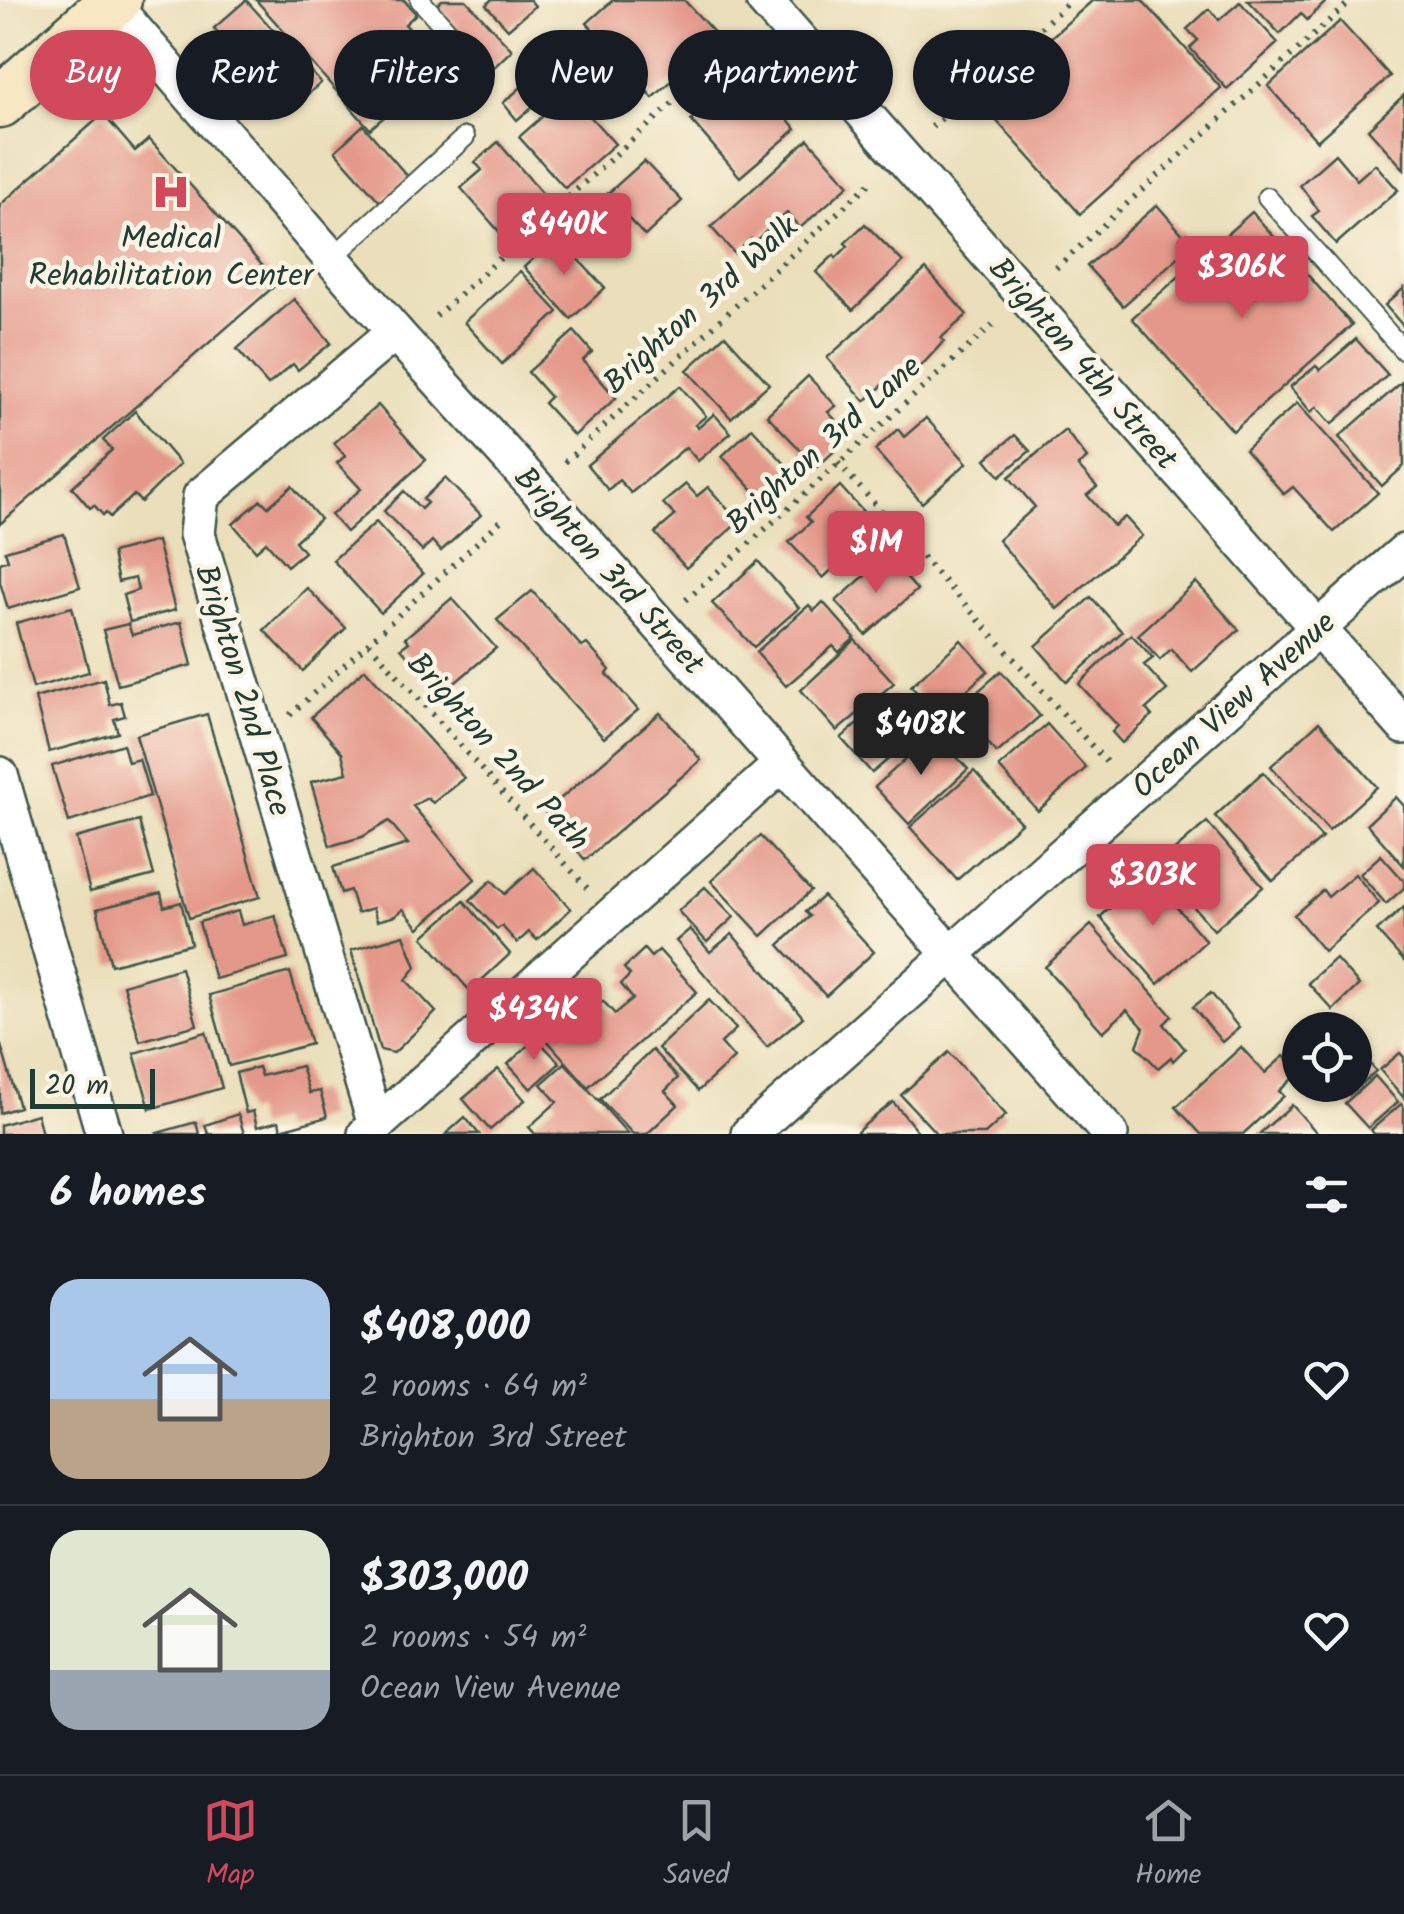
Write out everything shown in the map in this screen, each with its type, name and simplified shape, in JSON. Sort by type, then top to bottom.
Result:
[{"type":"main road","points":[[0,102],[114,2]]},
{"type":"street","name":"Brighton 4th Street","points":[[764,0],[1404,726]]},
{"type":"street","name":"Brighton 3rd Street","points":[[114,2],[395,332],[1110,1134]]},
{"type":"street","name":"Brighton 2nd Place","points":[[371,1130],[197,534],[201,496],[395,332]]},
{"type":"street","name":"Ocean View Avenue","points":[[748,1134],[1404,552]]},
{"type":"street","points":[[371,1130],[782,764]]},
{"type":"street","points":[[0,775],[104,1134]]},
{"type":"lane","points":[[420,0],[446,29]]},
{"type":"lane","points":[[331,259],[465,138]]},
{"type":"lane","points":[[1267,197],[1404,351]]},
{"type":"path","points":[[932,127],[1071,0]]},
{"type":"path","points":[[1056,268],[1352,0]]},
{"type":"path","points":[[436,316],[668,108]]},
{"type":"path","name":"Brighton 3rd Walk","points":[[565,462],[870,184]]},
{"type":"path","name":"Brighton 3rd Lane","points":[[686,600],[994,325]]},
{"type":"path","points":[[838,463],[1110,766]]},
{"type":"path","points":[[280,724],[506,516]]},
{"type":"path","name":"Brighton 2nd Path","points":[[369,642],[591,892]]},
{"type":"building","points":[[246,0],[273,30],[216,30]]},
{"type":"building","points":[[256,0],[404,0],[416,14],[405,24],[410,30],[334,30],[334,88],[314,66],[314,30],[283,30]]},
{"type":"building","points":[[442,0],[466,0],[494,30],[460,30],[437,5]]},
{"type":"building","points":[[491,0],[530,0],[535,6],[508,29],[486,5]]},
{"type":"building","points":[[613,0],[684,0],[712,30],[668,30],[668,84],[653,98],[648,92],[648,30],[593,30],[587,23]]},
{"type":"building","points":[[1093,0],[1142,0],[1221,88],[1080,214],[996,120],[1070,120],[1070,30],[1059,30]]},
{"type":"building","points":[[1248,0],[1328,0],[1307,20],[1301,13],[1280,34]]},
{"type":"building","points":[[1240,2],[1278,43],[1227,89],[1190,48],[1198,40],[1187,29],[1209,9],[1219,20]]},
{"type":"building","points":[[1340,21],[1390,76],[1317,141],[1268,86]]},
{"type":"building","points":[[495,32],[512,50],[495,66]]},
{"type":"building","points":[[515,92],[515,118],[503,103]]},
{"type":"building","points":[[1404,95],[1404,169],[1368,129]]},
{"type":"building","points":[[96,120],[108,120],[135,151],[149,139],[278,283],[0,524],[0,205]]},
{"type":"building","points":[[362,120],[380,120],[370,129]]},
{"type":"building","points":[[538,120],[593,120],[615,144],[565,188],[519,137]]},
{"type":"building","points":[[691,120],[788,120],[796,129],[740,177]]},
{"type":"building","points":[[363,125],[409,178],[381,203],[335,151]]},
{"type":"building","points":[[808,139],[849,185],[800,228],[787,213],[735,254],[711,227]]},
{"type":"building","points":[[498,142],[547,199],[504,237],[461,188],[482,170],[475,162]]},
{"type":"building","points":[[1335,154],[1357,180],[1375,164],[1398,190],[1336,244],[1312,216],[1319,211],[1300,185]]},
{"type":"building","points":[[644,161],[682,201],[645,236],[606,195]]},
{"type":"building","points":[[1157,205],[1192,245],[1123,306],[1087,266]]},
{"type":"building","points":[[1252,212],[1352,325],[1233,431],[1132,318]]},
{"type":"building","points":[[865,224],[903,262],[853,310],[816,272],[834,255],[836,258]]},
{"type":"building","points":[[557,237],[605,288],[571,319],[524,267]]},
{"type":"building","points":[[926,269],[967,315],[941,338],[944,341],[921,366],[894,385],[890,379],[865,401],[827,358]]},
{"type":"building","points":[[520,271],[558,312],[502,364],[464,322]]},
{"type":"building","points":[[1404,288],[1404,327],[1385,305]]},
{"type":"building","points":[[294,299],[331,343],[298,370],[293,364],[268,385],[237,349]]},
{"type":"building","points":[[574,331],[592,352],[583,360],[616,398],[574,436],[544,403],[550,397],[528,372]]},
{"type":"building","points":[[725,335],[769,384],[731,418],[687,370]]},
{"type":"building","points":[[1356,339],[1388,375],[1332,424],[1317,407],[1311,412],[1290,387],[1316,366],[1320,370]]},
{"type":"building","points":[[808,376],[836,406],[828,412],[851,436],[817,467],[767,415]]},
{"type":"building","points":[[1402,382],[1404,466],[1382,486],[1339,437]]},
{"type":"building","points":[[680,386],[706,416],[695,425],[698,428],[714,414],[731,433],[698,461],[686,447],[631,493],[619,480],[608,490],[587,465]]},
{"type":"building","points":[[1297,403],[1378,493],[1334,532],[1293,487],[1284,494],[1245,450]]},
{"type":"building","points":[[378,405],[426,460],[346,532],[331,515],[361,489],[337,463],[345,456],[334,443]]},
{"type":"building","points":[[135,411],[180,464],[141,502],[134,495],[110,517],[94,505],[90,508],[72,487],[112,450],[103,440]]},
{"type":"building","points":[[926,418],[967,463],[922,503],[875,450],[898,429],[904,437]]},
{"type":"building","points":[[752,428],[798,478],[768,506],[722,456]]},
{"type":"building","points":[[1065,430],[1087,458],[1078,466],[1097,487],[1087,495],[1114,526],[1125,517],[1142,536],[1057,609],[998,540],[1035,507],[1009,477]]},
{"type":"building","points":[[1015,435],[1030,451],[1000,476],[986,459]]},
{"type":"building","points":[[445,478],[481,515],[441,551],[432,541],[422,551],[384,511],[404,491],[421,509],[427,503],[423,499]]},
{"type":"building","points":[[686,484],[697,496],[708,487],[739,522],[686,568],[655,533],[675,516],[663,503]]},
{"type":"building","points":[[292,486],[320,519],[295,541],[304,552],[287,566],[266,542],[256,551],[233,524],[261,500],[268,507]]},
{"type":"building","points":[[840,486],[884,535],[868,549],[862,542],[823,578],[789,542],[811,522],[806,517]]},
{"type":"building","points":[[376,522],[423,574],[381,613],[333,560]]},
{"type":"building","points":[[64,534],[80,587],[8,609],[0,582],[0,563],[8,560],[5,551]]},
{"type":"building","points":[[157,541],[175,610],[130,622],[123,595],[138,590],[135,578],[118,582],[112,553]]},
{"type":"building","points":[[887,556],[917,590],[866,635],[836,601]]},
{"type":"building","points":[[758,561],[799,608],[754,647],[712,603]]},
{"type":"building","points":[[1196,582],[1239,630],[1192,672],[1171,649],[1160,660],[1138,635]]},
{"type":"building","points":[[307,588],[346,628],[303,671],[264,630]]},
{"type":"building","points":[[532,591],[582,647],[587,644],[638,710],[604,738],[497,620]]},
{"type":"building","points":[[1091,597],[1122,632],[1067,682],[1036,646]]},
{"type":"building","points":[[452,598],[496,648],[450,687],[431,666],[423,673],[401,648],[409,642],[405,638]]},
{"type":"building","points":[[823,602],[855,638],[839,652],[833,646],[786,686],[756,652],[809,605],[814,611]]},
{"type":"building","points":[[72,607],[89,672],[33,688],[16,623]]},
{"type":"building","points":[[181,622],[192,665],[118,685],[103,630],[128,624],[132,635]]},
{"type":"building","points":[[1131,634],[1153,658],[1144,665],[1167,690],[1146,709],[1152,716],[1122,743],[1112,732],[1118,726],[1079,684]]},
{"type":"building","points":[[855,640],[894,683],[837,731],[801,690]]},
{"type":"building","points":[[961,640],[988,671],[959,697],[963,701],[942,720],[911,686]]},
{"type":"building","points":[[365,669],[464,778],[433,803],[427,798],[413,806],[475,879],[419,928],[403,909],[395,916],[377,921],[373,908],[357,913],[350,890],[341,893],[333,867],[408,844],[389,821],[362,837],[330,846],[311,782],[347,773],[342,753],[311,717]]},
{"type":"building","points":[[1001,671],[1040,716],[997,753],[958,709]]},
{"type":"building","points":[[104,679],[110,705],[121,702],[125,716],[114,719],[118,733],[49,752],[35,698]]},
{"type":"building","points":[[892,694],[923,730],[872,773],[841,738]]},
{"type":"building","points":[[660,713],[701,760],[585,860],[545,812]]},
{"type":"building","points":[[207,714],[260,897],[189,918],[136,735]]},
{"type":"building","points":[[1319,722],[1377,787],[1329,831],[1271,766]]},
{"type":"building","points":[[1047,724],[1086,768],[1038,811],[999,767]]},
{"type":"building","points":[[934,733],[968,769],[909,824],[875,787]]},
{"type":"building","points":[[123,744],[128,762],[139,759],[150,796],[69,822],[52,766]]},
{"type":"building","points":[[974,771],[1021,823],[957,880],[910,827]]},
{"type":"building","points":[[1263,772],[1322,838],[1273,881],[1215,816]]},
{"type":"building","points":[[1396,797],[1404,806],[1404,866],[1367,824]]},
{"type":"building","points":[[139,821],[154,875],[90,892],[76,838]]},
{"type":"building","points":[[1207,822],[1263,887],[1214,930],[1157,865]]},
{"type":"building","points":[[760,836],[811,891],[762,936],[711,881]]},
{"type":"building","points":[[1381,855],[1404,881],[1404,888],[1386,904],[1360,874]]},
{"type":"building","points":[[534,868],[571,909],[537,940],[529,932],[517,943],[502,926],[497,929],[470,900],[492,880],[505,894]]},
{"type":"building","points":[[1148,874],[1206,941],[1158,984],[1100,917]]},
{"type":"building","points":[[1355,874],[1379,903],[1324,951],[1294,915],[1323,890],[1328,897]]},
{"type":"building","points":[[705,887],[734,917],[707,942],[678,911]]},
{"type":"building","points":[[161,893],[164,907],[181,902],[191,944],[111,965],[97,909]]},
{"type":"building","points":[[823,896],[874,952],[826,996],[779,945],[810,916],[805,912]]},
{"type":"building","points":[[464,901],[510,954],[470,991],[423,937]]},
{"type":"building","points":[[1404,907],[1404,961],[1377,931]]},
{"type":"building","points":[[238,911],[242,925],[275,915],[288,959],[215,979],[199,922]]},
{"type":"building","points":[[1091,925],[1172,1016],[1164,1024],[1185,1049],[1173,1061],[1171,1057],[1158,1068],[1137,1046],[1144,1028],[1127,1010],[1103,1032],[1045,967]]},
{"type":"building","points":[[690,929],[710,952],[732,934],[803,1017],[767,1047],[676,941]]},
{"type":"building","points":[[404,935],[416,967],[406,980],[436,1012],[394,1053],[380,1050],[351,950]]},
{"type":"building","points":[[644,949],[651,957],[659,950],[697,992],[588,1087],[546,1039],[561,1027],[567,1033],[603,1001],[615,1014],[633,999],[621,984],[630,975],[624,968]]},
{"type":"building","points":[[1335,958],[1359,985],[1333,1010],[1308,983]]},
{"type":"building","points":[[181,968],[197,1025],[140,1041],[123,985]]},
{"type":"building","points":[[290,972],[311,1044],[229,1066],[209,995]]},
{"type":"building","points":[[1211,993],[1239,1028],[1222,1042],[1193,1007]]},
{"type":"building","points":[[709,1000],[736,1029],[721,1043],[734,1058],[698,1091],[658,1048]]},
{"type":"building","points":[[206,1032],[222,1088],[150,1109],[134,1053]]},
{"type":"building","points":[[536,1038],[560,1063],[531,1089],[508,1064]]},
{"type":"building","points":[[0,1042],[19,1107],[0,1113]]},
{"type":"building","points":[[1241,1047],[1265,1073],[1282,1058],[1282,1098],[1243,1134],[1201,1134],[1176,1107]]},
{"type":"building","points":[[652,1050],[678,1078],[665,1091],[678,1105],[647,1134],[633,1134],[600,1099]]},
{"type":"building","points":[[949,1052],[1006,1115],[985,1134],[937,1134],[901,1095]]},
{"type":"building","points":[[1400,1053],[1404,1057],[1404,1098],[1380,1070]]},
{"type":"building","points":[[565,1063],[628,1134],[535,1134],[529,1127],[557,1102],[541,1084]]},
{"type":"building","points":[[301,1066],[309,1093],[320,1091],[327,1117],[281,1130],[279,1121],[257,1127],[253,1111],[246,1113],[236,1073],[258,1067],[261,1076]]},
{"type":"building","points":[[498,1069],[525,1100],[490,1130],[463,1099]]},
{"type":"building","points":[[1375,1076],[1398,1102],[1368,1128],[1345,1103],[1372,1102]]},
{"type":"building","points":[[893,1102],[920,1134],[855,1134],[867,1123]]},
{"type":"building","points":[[1401,1104],[1404,1134],[1374,1134],[1371,1130]]},
{"type":"building","points":[[1292,1105],[1318,1134],[1259,1134]]},
{"type":"building","points":[[37,1114],[42,1134],[0,1134],[0,1125]]},
{"type":"building","points":[[238,1114],[244,1134],[208,1134],[205,1125]]},
{"type":"building","points":[[465,1117],[479,1134],[446,1134]]},
{"type":"building","points":[[196,1122],[199,1134],[157,1133]]},
{"type":"place","name":"Medical Rehabilitation Center","points":[[171,192]]}]
